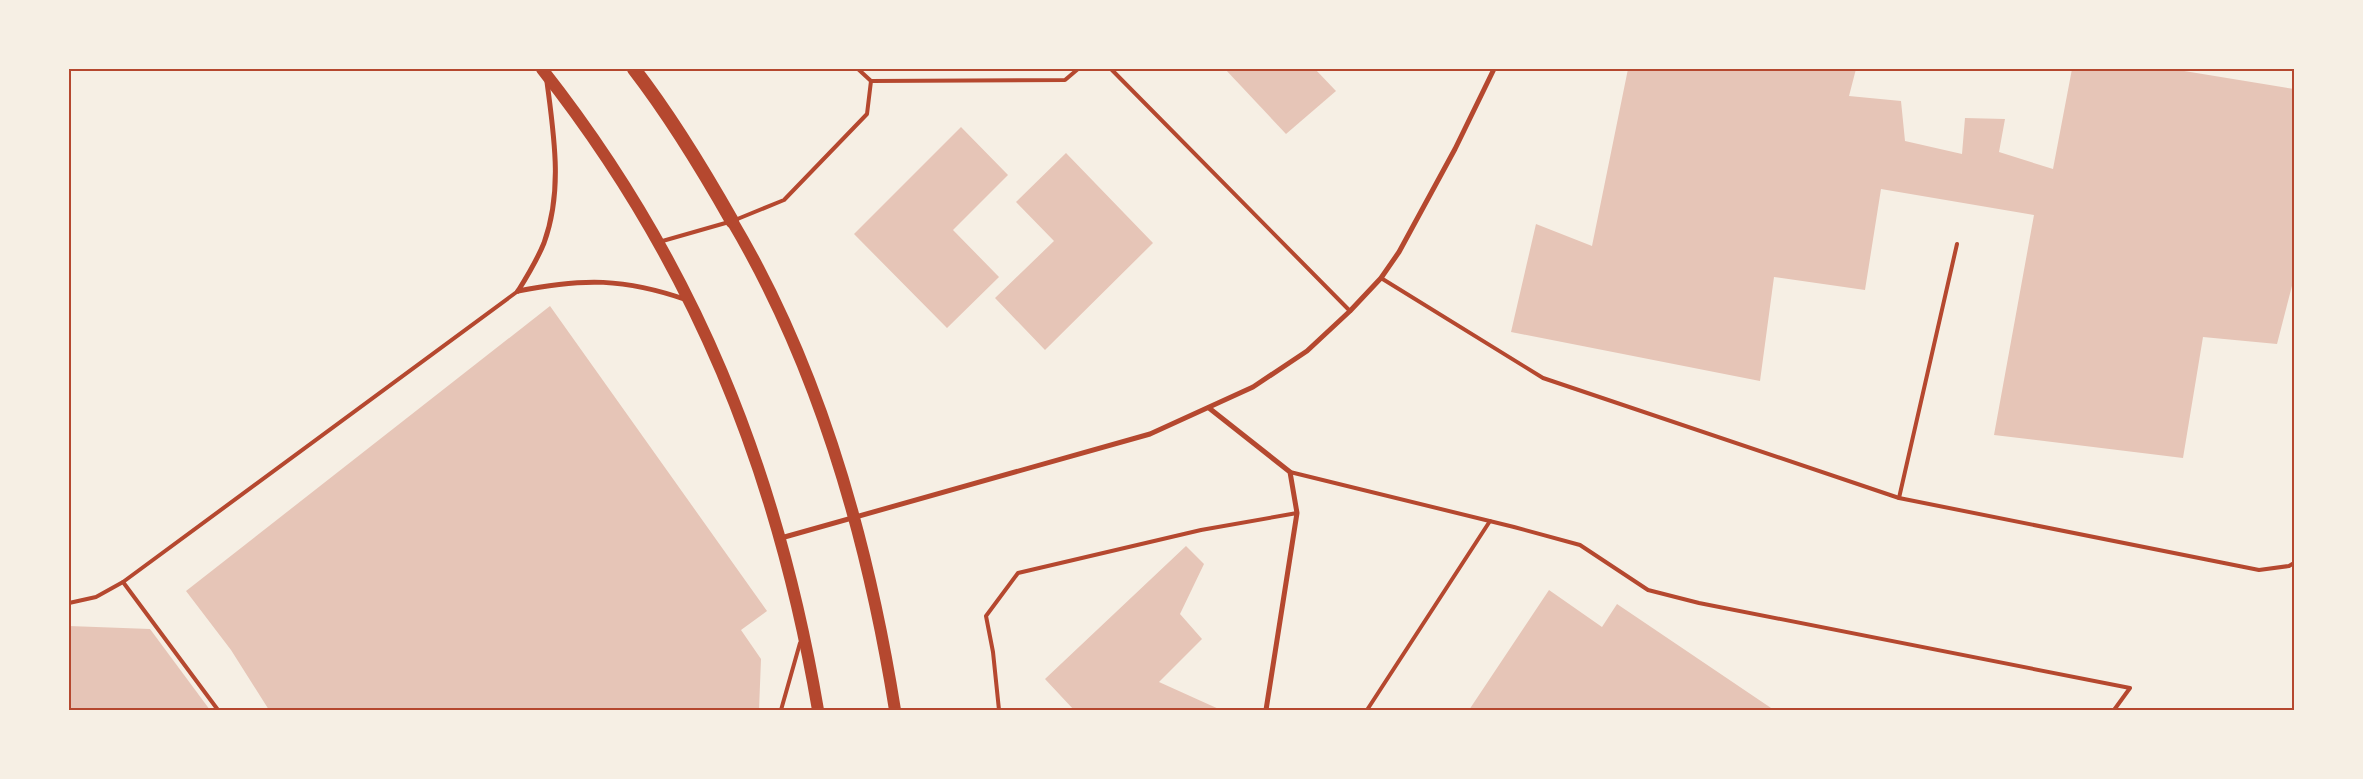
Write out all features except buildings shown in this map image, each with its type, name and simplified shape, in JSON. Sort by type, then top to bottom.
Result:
[{"type":"highway","points":[[634,69],[673,122],[704,171],[732,221]]},
{"type":"main road","points":[[544,72],[584,123],[626,186],[659,242],[718,360],[741,416],[781,538],[818,710]]},
{"type":"main road","points":[[732,221],[758,268],[808,378],[830,441],[854,518],[888,665],[895,710]]},
{"type":"street","points":[[781,538],[1150,434],[1253,386],[1307,352],[1381,278],[1399,252],[1450,158],[1494,69]]},
{"type":"street","points":[[518,291],[535,263],[544,242],[555,188],[556,160],[544,72]]},
{"type":"street","points":[[518,291],[578,281],[606,281],[657,290],[690,301]]},
{"type":"street","points":[[1209,408],[1290,472],[1296,513],[1266,710]]},
{"type":"lane","points":[[858,69],[871,81],[1065,80],[1078,69]]},
{"type":"lane","points":[[1111,69],[1350,311]]},
{"type":"lane","points":[[659,242],[753,214],[784,200],[867,114],[871,81]]},
{"type":"lane","points":[[1899,498],[1957,244]]},
{"type":"lane","points":[[1381,278],[1543,378],[1899,498],[2259,570],[2289,566],[2294,563]]},
{"type":"lane","points":[[69,602],[96,598],[123,582],[518,291]]},
{"type":"lane","points":[[1290,472],[1580,545],[1648,590],[1709,605],[2130,688],[2114,710]]},
{"type":"lane","points":[[999,710],[986,616],[1018,574],[1201,530],[1296,513]]},
{"type":"lane","points":[[1367,710],[1490,521]]},
{"type":"lane","points":[[123,582],[218,710]]},
{"type":"lane","points":[[781,710],[803,634]]}]
